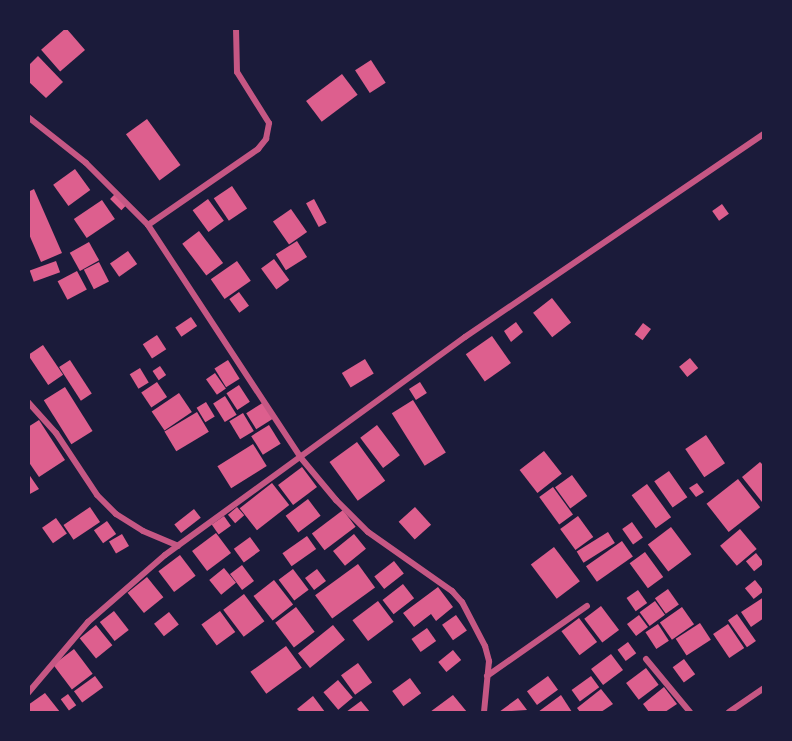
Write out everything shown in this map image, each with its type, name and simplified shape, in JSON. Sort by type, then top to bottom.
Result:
[{"type":"street","points":[[148,225],[258,149],[266,139],[269,123],[237,72],[236,28]]},
{"type":"street","points":[[28,117],[86,163],[148,225],[301,458],[336,500],[368,532],[452,591],[462,602],[485,646],[489,661],[484,712]]},
{"type":"street","points":[[28,693],[88,622],[178,546],[465,337],[764,134]]},
{"type":"street","points":[[28,402],[56,433],[97,495],[116,514],[143,531],[178,546]]},
{"type":"street","points":[[487,676],[587,606]]},
{"type":"street","points":[[646,659],[690,712]]},
{"type":"street","points":[[729,712],[764,688]]},
{"type":"building","points":[[66,28],[85,50],[60,72],[41,50]]},
{"type":"building","points":[[38,56],[63,82],[46,98],[28,81],[28,66]]},
{"type":"building","points":[[371,60],[386,83],[370,93],[355,70]]},
{"type":"building","points":[[342,74],[358,95],[322,122],[306,101]]},
{"type":"building","points":[[147,119],[181,165],[159,180],[126,134]]},
{"type":"building","points":[[75,169],[90,190],[68,206],[53,185]]},
{"type":"building","points":[[232,186],[247,208],[229,221],[214,198]]},
{"type":"building","points":[[34,189],[62,253],[41,262],[28,232],[28,192]]},
{"type":"building","points":[[115,194],[126,205],[121,210],[110,199]]},
{"type":"building","points":[[208,199],[224,221],[208,232],[193,210]]},
{"type":"building","points":[[314,199],[327,223],[319,227],[306,203]]},
{"type":"building","points":[[102,200],[115,219],[87,238],[74,219]]},
{"type":"building","points":[[722,204],[729,214],[719,221],[712,211]]},
{"type":"building","points":[[291,209],[307,232],[289,245],[273,222]]},
{"type":"building","points":[[199,231],[223,263],[206,276],[182,244]]},
{"type":"building","points":[[297,241],[307,257],[286,270],[276,254]]},
{"type":"building","points":[[89,242],[99,260],[80,271],[70,253]]},
{"type":"building","points":[[128,251],[137,264],[119,277],[110,264]]},
{"type":"building","points":[[274,259],[289,280],[276,289],[261,268]]},
{"type":"building","points":[[56,261],[60,272],[34,282],[30,271]]},
{"type":"building","points":[[237,261],[251,281],[225,299],[211,279]]},
{"type":"building","points":[[99,262],[109,282],[94,289],[84,270]]},
{"type":"building","points":[[77,271],[87,290],[67,300],[58,281]]},
{"type":"building","points":[[239,292],[249,306],[239,313],[229,299]]},
{"type":"building","points":[[552,298],[571,322],[552,337],[533,313]]},
{"type":"building","points":[[191,317],[197,326],[181,337],[175,328]]},
{"type":"building","points":[[516,322],[523,332],[511,342],[504,331]]},
{"type":"building","points":[[643,323],[651,329],[643,340],[635,334]]},
{"type":"building","points":[[157,335],[166,349],[152,359],[143,344]]},
{"type":"building","points":[[492,336],[511,363],[485,381],[466,354]]},
{"type":"building","points":[[43,345],[63,375],[48,385],[28,355]]},
{"type":"building","points":[[690,358],[698,368],[687,377],[679,367]]},
{"type":"building","points":[[365,359],[374,374],[351,387],[342,373]]},
{"type":"building","points":[[70,360],[92,394],[81,401],[59,367]]},
{"type":"building","points":[[228,360],[240,379],[226,387],[214,368]]},
{"type":"building","points":[[160,366],[166,375],[159,380],[153,371]]},
{"type":"building","points":[[140,368],[149,383],[138,389],[130,374]]},
{"type":"building","points":[[215,373],[226,389],[217,395],[206,379]]},
{"type":"building","points":[[157,382],[167,397],[151,408],[141,393]]},
{"type":"building","points":[[420,382],[427,393],[416,400],[409,389]]},
{"type":"building","points":[[239,385],[250,402],[237,410],[226,393]]},
{"type":"building","points":[[65,387],[93,431],[71,444],[44,400]]},
{"type":"building","points":[[179,393],[192,412],[165,431],[152,411]]},
{"type":"building","points":[[225,396],[237,415],[225,422],[213,403]]},
{"type":"building","points":[[413,400],[446,453],[425,466],[392,413]]},
{"type":"building","points":[[206,402],[215,417],[205,422],[197,408]]},
{"type":"building","points":[[264,402],[274,418],[256,429],[246,413]]},
{"type":"building","points":[[197,412],[209,432],[176,451],[164,432]]},
{"type":"building","points":[[243,413],[254,431],[240,439],[229,421]]},
{"type":"building","points":[[39,420],[65,460],[39,477],[28,461],[28,427]]},
{"type":"building","points":[[269,425],[281,444],[263,455],[251,436]]},
{"type":"building","points":[[377,425],[400,455],[383,468],[360,438]]},
{"type":"building","points":[[706,435],[725,463],[704,477],[685,449]]},
{"type":"building","points":[[357,442],[385,481],[358,501],[329,462]]},
{"type":"building","points":[[253,444],[267,466],[231,488],[217,466]]},
{"type":"building","points":[[544,451],[562,474],[537,493],[520,470]]},
{"type":"building","points":[[760,462],[764,466],[762,502],[742,477]]},
{"type":"building","points":[[302,467],[317,487],[293,505],[278,485]]},
{"type":"building","points":[[669,471],[687,497],[673,508],[654,481]]},
{"type":"building","points":[[28,473],[39,489],[28,495]]},
{"type":"building","points":[[572,475],[587,496],[570,508],[555,487]]},
{"type":"building","points":[[738,479],[760,507],[729,532],[706,504]]},
{"type":"building","points":[[272,483],[289,505],[257,530],[240,508]]},
{"type":"building","points":[[697,483],[704,492],[696,497],[689,488]]},
{"type":"building","points":[[647,484],[671,517],[656,528],[632,495]]},
{"type":"building","points":[[553,487],[573,515],[559,524],[539,497]]},
{"type":"building","points":[[308,499],[321,516],[298,533],[286,516]]},
{"type":"building","points":[[90,507],[100,522],[74,540],[63,525]]},
{"type":"building","points":[[237,507],[244,515],[235,523],[228,515]]},
{"type":"building","points":[[415,507],[431,525],[415,540],[399,522]]},
{"type":"building","points":[[194,509],[201,518],[181,533],[174,524]]},
{"type":"building","points":[[343,510],[356,527],[324,550],[312,533]]},
{"type":"building","points":[[224,516],[231,526],[219,534],[212,525]]},
{"type":"building","points":[[578,516],[593,537],[575,550],[560,529]]},
{"type":"building","points":[[56,518],[67,534],[53,543],[42,528]]},
{"type":"building","points":[[107,521],[116,534],[103,543],[94,530]]},
{"type":"building","points":[[632,522],[643,538],[633,544],[622,529]]},
{"type":"building","points":[[671,527],[691,554],[668,572],[648,544]]},
{"type":"building","points":[[740,529],[757,549],[737,566],[720,546]]},
{"type":"building","points":[[608,532],[615,543],[584,563],[577,552]]},
{"type":"building","points":[[216,533],[231,553],[207,571],[192,551]]},
{"type":"building","points":[[122,534],[129,546],[116,554],[109,542]]},
{"type":"building","points":[[354,534],[366,549],[345,566],[333,551]]},
{"type":"building","points":[[307,536],[316,549],[292,566],[282,553]]},
{"type":"building","points":[[250,537],[260,551],[244,563],[234,549]]},
{"type":"building","points":[[622,541],[633,557],[597,582],[586,566]]},
{"type":"building","points":[[554,547],[580,581],[557,599],[531,564]]},
{"type":"building","points":[[645,552],[663,577],[648,588],[630,563]]},
{"type":"building","points":[[756,553],[764,563],[754,571],[746,561]]},
{"type":"building","points":[[180,555],[196,576],[174,592],[158,571]]},
{"type":"building","points":[[394,561],[404,574],[384,589],[374,576]]},
{"type":"building","points":[[358,564],[375,587],[332,619],[315,595]]},
{"type":"building","points":[[242,565],[254,581],[242,590],[230,574]]},
{"type":"building","points":[[224,568],[236,583],[221,595],[209,580]]},
{"type":"building","points":[[293,569],[309,590],[294,601],[279,580]]},
{"type":"building","points":[[317,569],[326,581],[314,590],[305,578]]},
{"type":"building","points":[[147,577],[163,597],[144,613],[128,593]]},
{"type":"building","points":[[274,580],[293,604],[273,620],[254,596]]},
{"type":"building","points":[[755,580],[764,591],[754,599],[745,588]]},
{"type":"building","points":[[403,584],[414,598],[394,614],[383,600]]},
{"type":"building","points":[[438,587],[453,607],[436,621],[431,614],[414,627],[403,613]]},
{"type":"building","points":[[668,589],[679,605],[666,614],[655,598]]},
{"type":"building","points":[[638,590],[647,603],[636,611],[627,598]]},
{"type":"building","points":[[244,594],[264,621],[244,637],[223,610]]},
{"type":"building","points":[[764,597],[764,618],[751,627],[741,612]]},
{"type":"building","points":[[378,601],[394,622],[368,641],[352,620]]},
{"type":"building","points":[[655,601],[665,615],[650,626],[640,612]]},
{"type":"building","points":[[601,606],[619,630],[602,643],[584,619]]},
{"type":"building","points":[[296,607],[315,632],[294,647],[275,623]]},
{"type":"building","points":[[682,607],[694,624],[672,640],[660,622]]},
{"type":"building","points":[[114,611],[129,630],[115,641],[100,622]]},
{"type":"building","points":[[220,611],[235,632],[217,646],[201,625]]},
{"type":"building","points":[[169,612],[179,625],[164,636],[154,624]]},
{"type":"building","points":[[737,614],[756,641],[747,647],[728,620]]},
{"type":"building","points":[[456,615],[467,631],[453,640],[442,625]]},
{"type":"building","points":[[639,615],[648,627],[636,636],[627,624]]},
{"type":"building","points":[[579,618],[597,642],[579,655],[561,631]]},
{"type":"building","points":[[700,623],[711,640],[687,656],[676,639]]},
{"type":"building","points":[[658,624],[669,641],[656,649],[645,632]]},
{"type":"building","points":[[728,624],[744,648],[729,658],[713,634]]},
{"type":"building","points":[[96,625],[112,645],[96,658],[80,638]]},
{"type":"building","points":[[333,625],[345,640],[310,668],[298,653]]},
{"type":"building","points":[[427,628],[436,641],[421,652],[411,639]]},
{"type":"building","points":[[628,642],[636,653],[626,661],[617,650]]},
{"type":"building","points":[[286,646],[302,668],[266,694],[250,672]]},
{"type":"building","points":[[74,649],[93,674],[72,689],[53,665]]},
{"type":"building","points":[[453,650],[461,660],[446,672],[438,662]]},
{"type":"building","points":[[611,654],[623,670],[603,685],[591,669]]},
{"type":"building","points":[[684,659],[695,674],[684,683],[673,667]]},
{"type":"building","points":[[358,663],[372,682],[355,695],[341,675]]},
{"type":"building","points":[[646,668],[659,685],[639,700],[626,683]]},
{"type":"building","points":[[95,676],[103,687],[82,703],[74,691]]},
{"type":"building","points":[[548,676],[558,690],[537,705],[527,691]]},
{"type":"building","points":[[591,676],[599,687],[580,701],[572,690]]},
{"type":"building","points":[[410,678],[421,693],[403,706],[392,691]]},
{"type":"building","points":[[338,680],[353,698],[338,710],[323,692]]},
{"type":"building","points":[[664,687],[677,704],[665,712],[649,712],[643,704]]},
{"type":"building","points":[[601,689],[613,704],[601,712],[580,712],[577,708]]},
{"type":"building","points":[[45,693],[60,712],[28,712],[28,705]]},
{"type":"building","points":[[68,694],[76,705],[69,711],[61,699]]},
{"type":"building","points":[[453,695],[467,712],[430,712]]},
{"type":"building","points":[[561,695],[572,712],[538,712]]},
{"type":"building","points":[[313,696],[325,712],[300,712],[297,709]]},
{"type":"building","points":[[518,698],[527,710],[499,712]]},
{"type":"building","points":[[361,701],[370,712],[346,712]]}]
